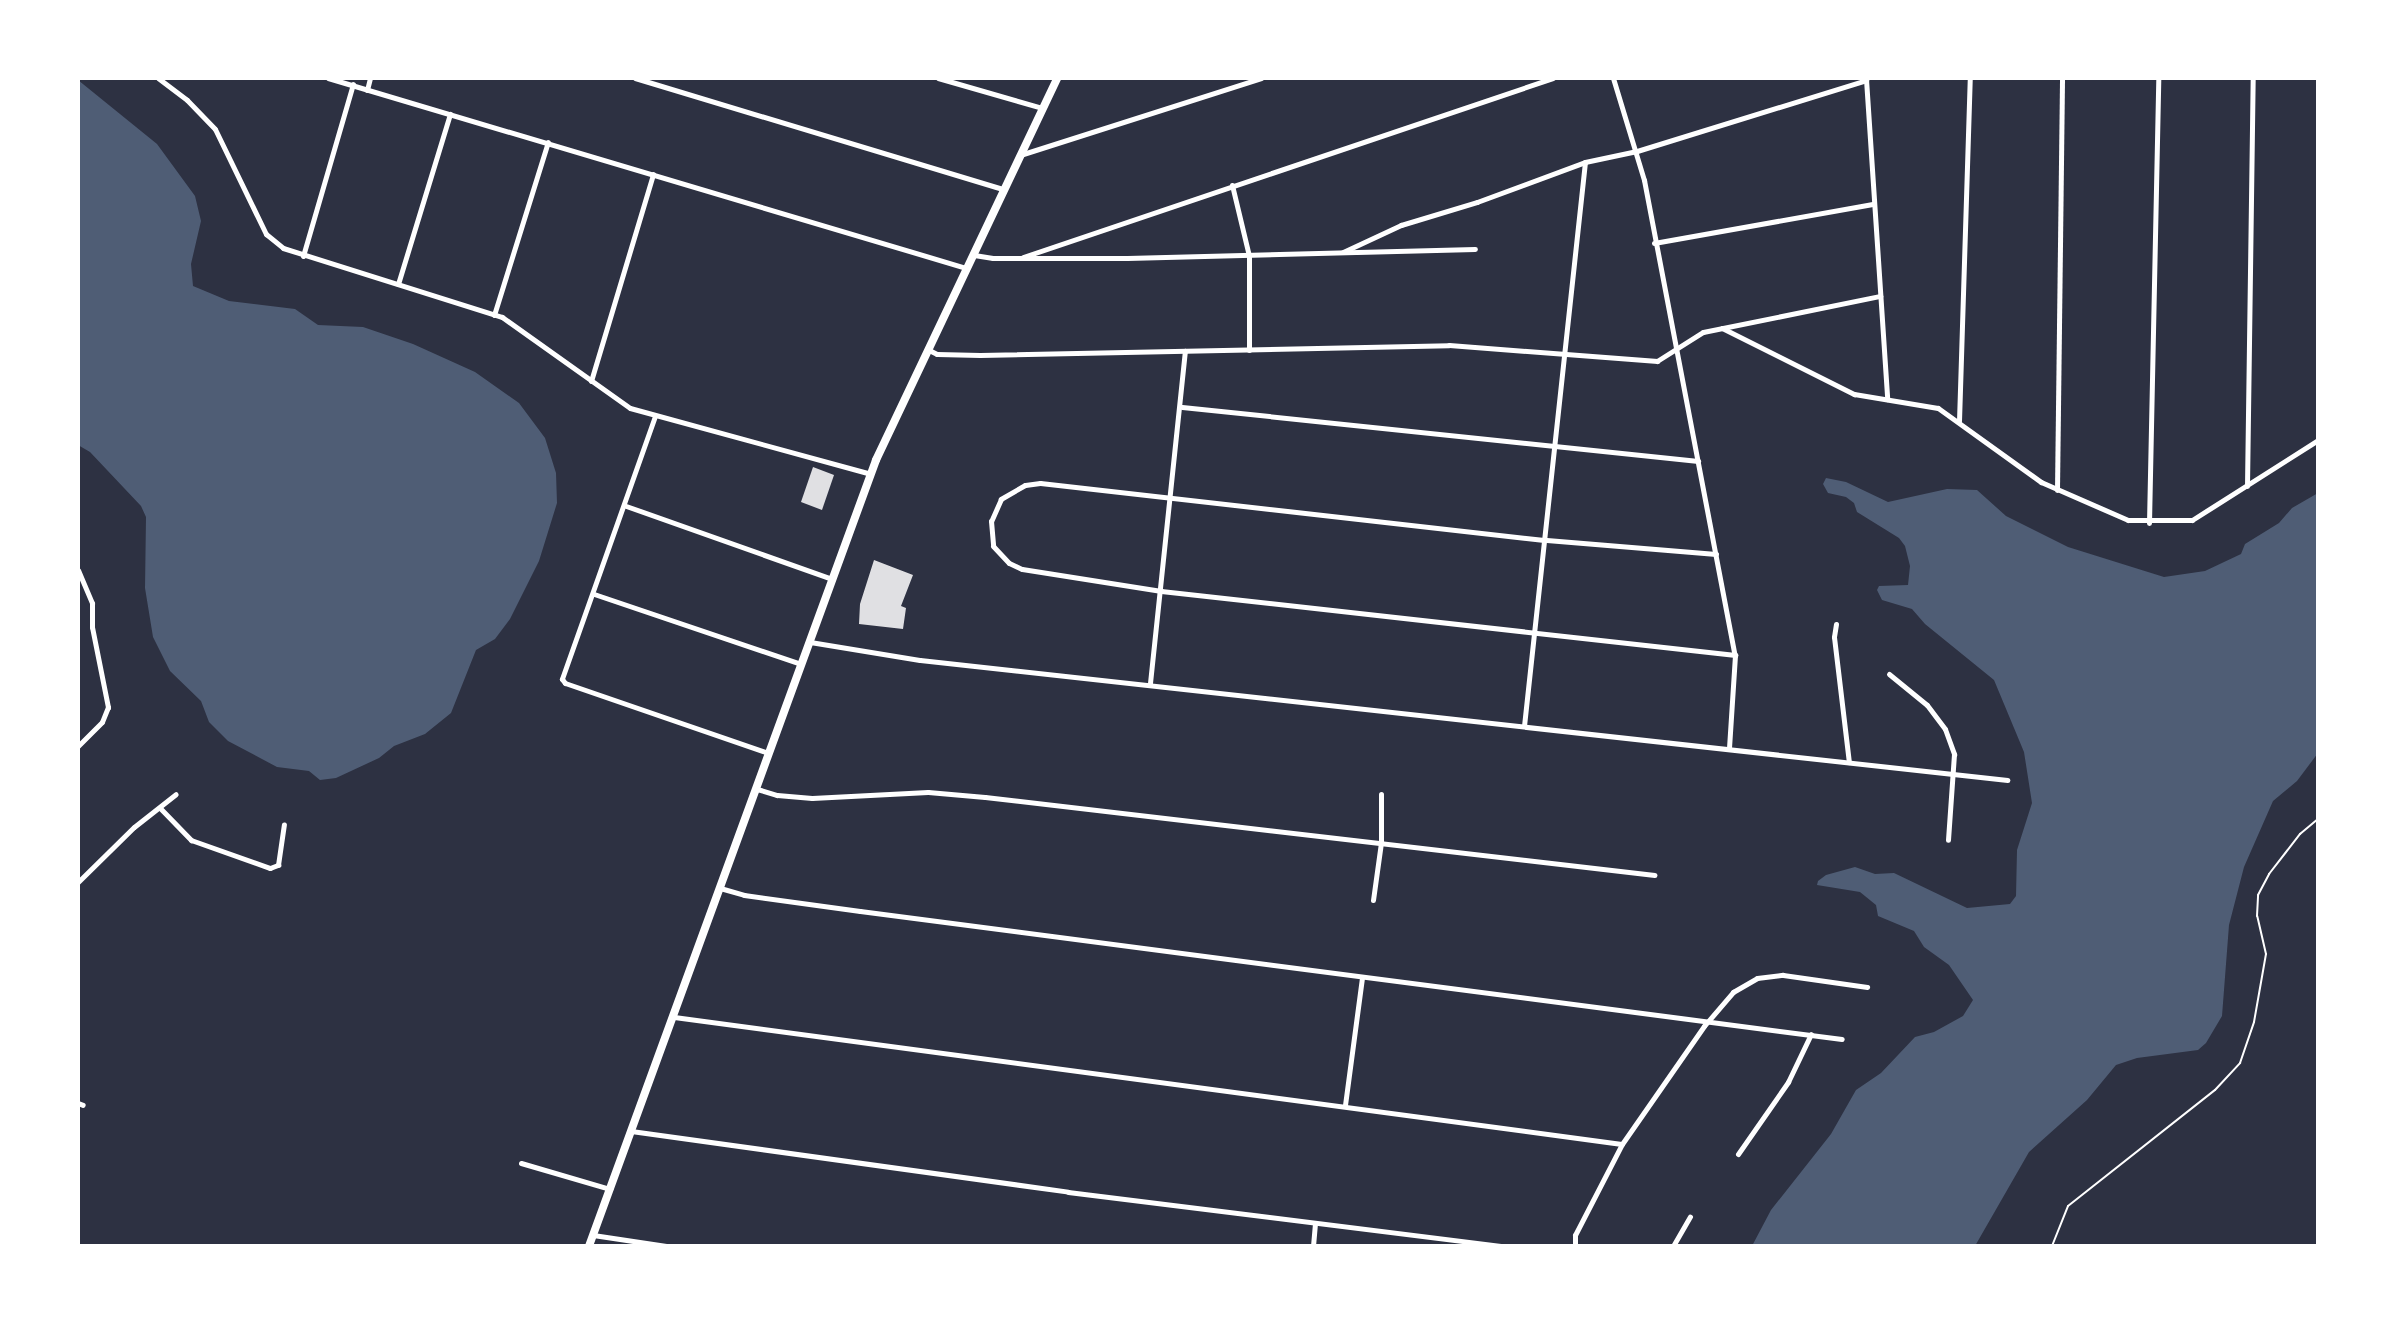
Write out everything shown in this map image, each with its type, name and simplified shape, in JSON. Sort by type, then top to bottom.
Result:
[{"type":"main road","points":[[589,1246],[871,474],[927,349],[1057,78]]},
{"type":"street","points":[[158,78],[215,129],[270,240],[303,256],[494,315],[518,326],[630,408],[871,474]]},
{"type":"street","points":[[328,78],[966,268]]},
{"type":"street","points":[[367,90],[370,78]]},
{"type":"street","points":[[635,78],[1003,189]]},
{"type":"street","points":[[938,78],[1043,108]]},
{"type":"street","points":[[1019,156],[1261,78]]},
{"type":"street","points":[[1023,257],[1553,78]]},
{"type":"street","points":[[1613,78],[1637,151],[1735,655],[1729,747]]},
{"type":"street","points":[[1959,421],[1970,78]]},
{"type":"street","points":[[2057,490],[2062,78]]},
{"type":"street","points":[[2149,523],[2158,78]]},
{"type":"street","points":[[2247,486],[2253,78]]},
{"type":"street","points":[[1343,252],[1401,225],[1477,202],[1585,162],[1637,151],[1866,79],[1887,399]]},
{"type":"street","points":[[303,256],[353,84]]},
{"type":"street","points":[[398,284],[450,114]]},
{"type":"street","points":[[494,315],[548,142]]},
{"type":"street","points":[[1524,726],[1585,162]]},
{"type":"street","points":[[591,381],[653,174]]},
{"type":"street","points":[[1232,185],[1249,256],[1249,351]]},
{"type":"street","points":[[1654,243],[1873,204]]},
{"type":"street","points":[[974,255],[1249,256],[1475,249]]},
{"type":"street","points":[[927,349],[937,354],[980,355],[1449,345],[1657,361],[1696,335],[1880,296]]},
{"type":"street","points":[[1721,328],[1854,394],[1938,408],[2057,490],[2108,514],[2149,523],[2192,520],[2318,440]]},
{"type":"street","points":[[1150,683],[1182,407],[1185,351]]},
{"type":"street","points":[[1182,407],[1699,462]]},
{"type":"street","points":[[655,416],[626,506],[565,670],[565,683],[770,754]]},
{"type":"street","points":[[1716,554],[1544,540],[1172,497],[1025,485],[1001,499],[991,520],[993,546],[1009,563],[1022,569],[1161,591],[1735,655]]},
{"type":"street","points":[[626,506],[833,579]]},
{"type":"street","points":[[78,570],[92,603],[92,627],[108,707],[97,728],[78,746]]},
{"type":"street","points":[[594,594],[802,665]]},
{"type":"street","points":[[1836,624],[1834,637],[1849,762]]},
{"type":"street","points":[[810,642],[920,660],[2007,780]]},
{"type":"street","points":[[1889,674],[1927,705],[1945,729],[1954,754],[1948,840]]},
{"type":"street","points":[[757,789],[777,795],[812,798],[928,792],[971,795],[1654,875]]},
{"type":"street","points":[[78,882],[176,794]]},
{"type":"street","points":[[1373,900],[1381,842],[1381,794]]},
{"type":"street","points":[[160,808],[191,840],[270,868],[278,865],[284,824]]},
{"type":"street","points":[[720,888],[754,897],[1842,1039]]},
{"type":"street","points":[[1575,1246],[1575,1235],[1622,1144],[1708,1020],[1733,992],[1757,978],[1783,975],[1867,987]]},
{"type":"street","points":[[1345,1105],[1362,978]]},
{"type":"street","points":[[673,1016],[1622,1144]]},
{"type":"street","points":[[1738,1154],[1788,1082],[1811,1034]]},
{"type":"street","points":[[631,1131],[1315,1224],[1503,1246]]},
{"type":"street","points":[[521,1163],[610,1189]]},
{"type":"street","points":[[1673,1246],[1690,1217]]},
{"type":"street","points":[[1313,1246],[1315,1224]]},
{"type":"street","points":[[593,1235],[666,1246]]},
{"type":"path","points":[[2052,1246],[2068,1206],[2215,1090],[2240,1063],[2254,1022],[2266,954],[2257,916],[2258,895],[2277,864],[2318,819]]},
{"type":"water","points":[[78,80],[157,144],[195,196],[201,221],[191,264],[193,286],[229,301],[295,309],[318,325],[363,327],[413,344],[475,372],[519,403],[545,438],[556,473],[557,503],[539,561],[510,619],[495,639],[476,650],[451,713],[425,734],[394,746],[379,758],[336,778],[320,780],[309,771],[277,767],[228,741],[209,722],[201,701],[170,671],[153,637],[145,588],[146,517],[141,506],[90,452],[78,445]]},
{"type":"water","points":[[1826,478],[1846,482],[1888,502],[1947,489],[1977,490],[2006,516],[2068,547],[2164,577],[2205,571],[2241,554],[2245,544],[2279,523],[2292,508],[2318,493],[2318,753],[2297,781],[2273,801],[2244,867],[2229,925],[2222,1016],[2206,1043],[2198,1050],[2137,1058],[2116,1065],[2087,1100],[2029,1152],[1975,1246],[1752,1246],[1771,1210],[1831,1134],[1856,1090],[1881,1073],[1915,1037],[1934,1032],[1963,1016],[1973,1000],[1949,965],[1924,947],[1914,931],[1878,916],[1876,905],[1860,892],[1817,885],[1818,881],[1826,875],[1855,867],[1875,874],[1894,873],[1967,908],[2010,904],[2016,896],[2017,850],[2032,803],[2024,752],[1994,680],[1925,624],[1912,609],[1882,600],[1877,590],[1879,586],[1908,585],[1910,566],[1905,546],[1899,538],[1857,512],[1854,503],[1846,497],[1828,493],[1823,484]]},
{"type":"building","points":[[813,467],[834,475],[822,510],[801,502]]},
{"type":"building","points":[[874,560],[913,575],[901,606],[906,608],[903,629],[859,624],[860,604]]}]
